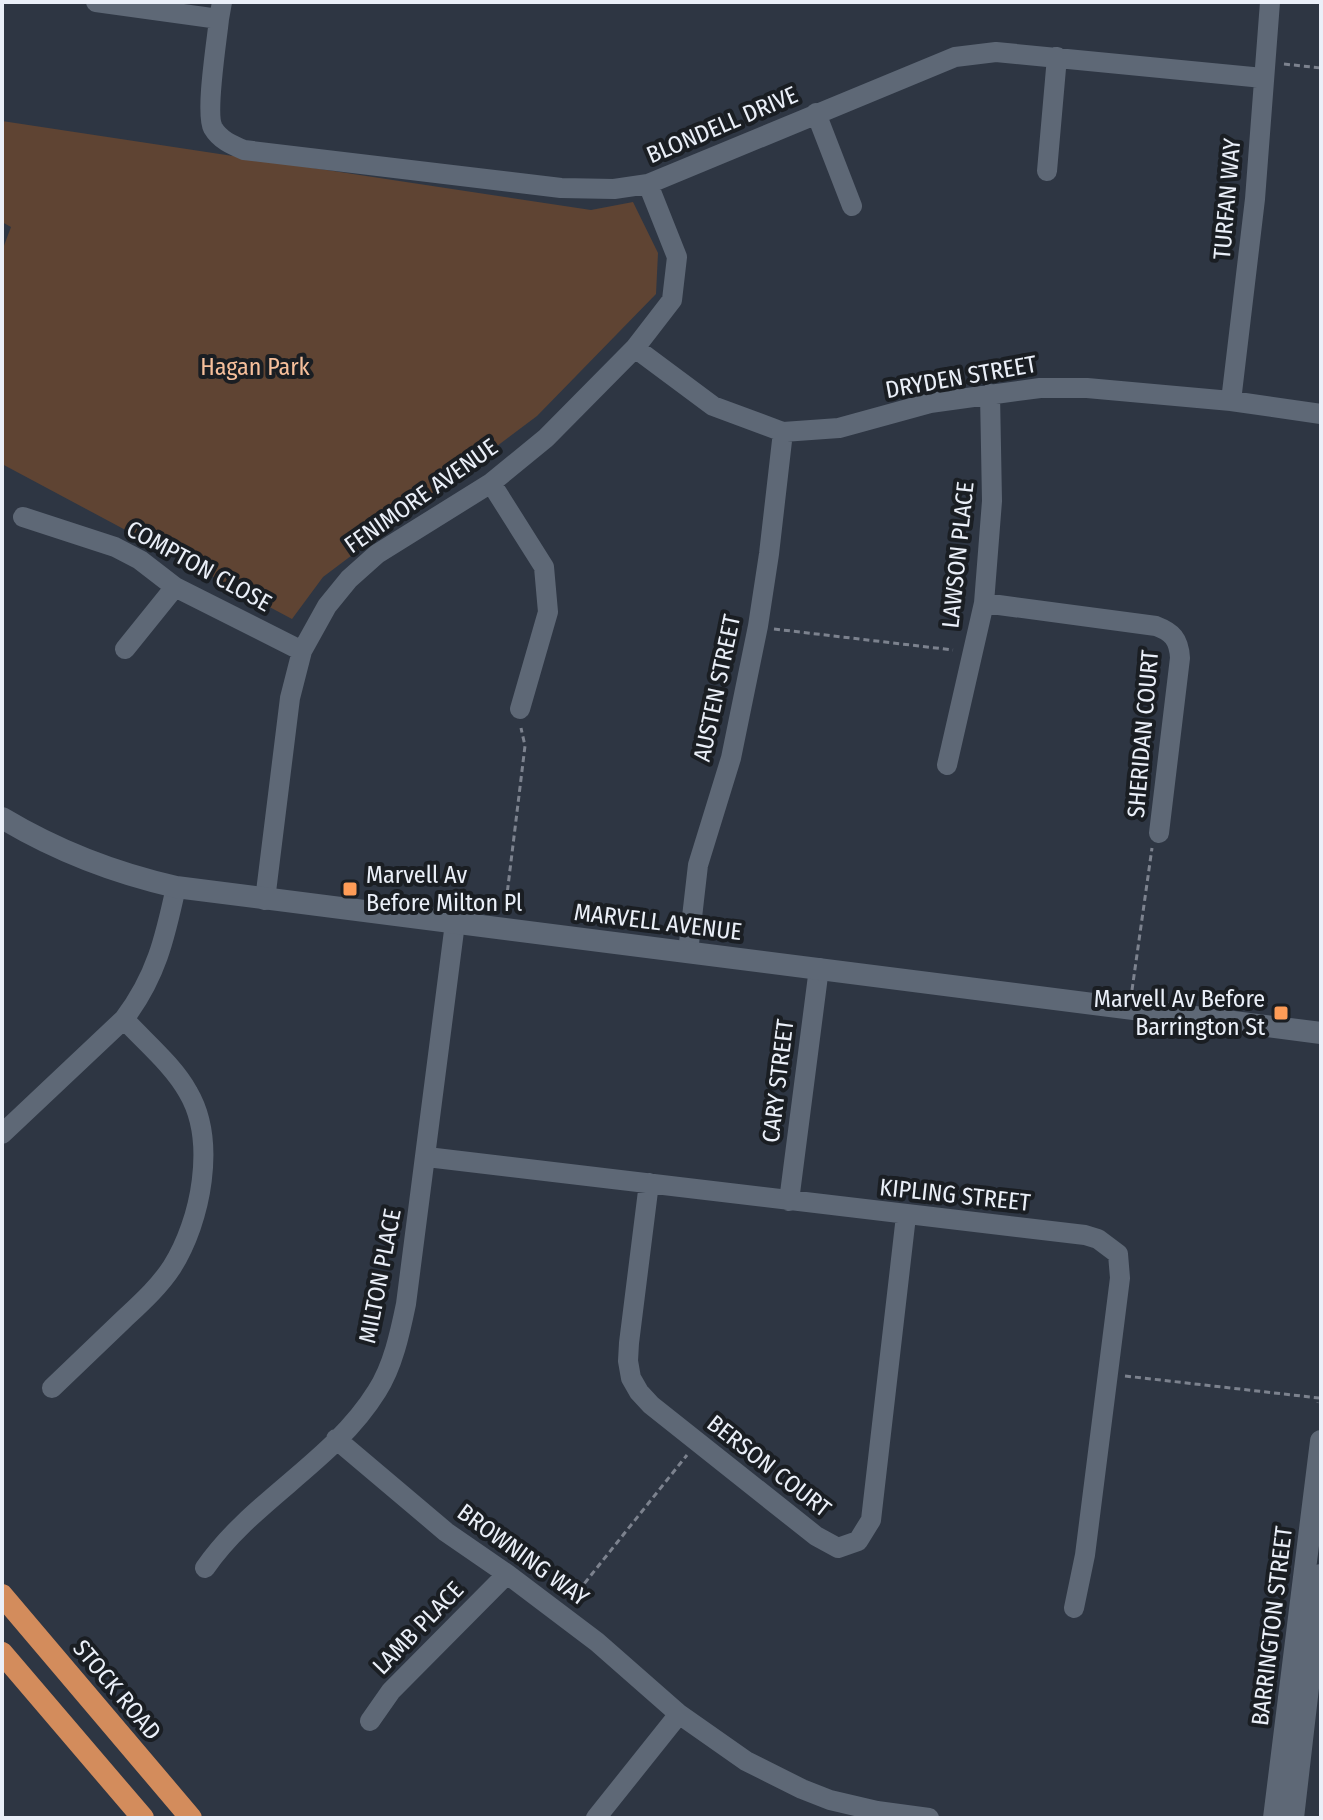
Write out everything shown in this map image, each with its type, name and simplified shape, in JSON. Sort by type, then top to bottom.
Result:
[{"type":"highway","name":"STOCK ROAD","points":[[2,1595],[191,1818]]},
{"type":"highway","points":[[2,1653],[143,1818]]},
{"type":"street","points":[[96,2],[220,11]]},
{"type":"street","name":"TURFAN WAY","points":[[1231,401],[1255,199],[1270,2]]},
{"type":"street","name":"BLONDELL DRIVE","points":[[220,11],[211,106],[212,126],[225,142],[244,150],[561,188],[614,189],[648,184],[955,57],[996,52],[1263,70]]},
{"type":"street","points":[[1047,171],[1057,57]]},
{"type":"street","points":[[816,113],[852,206]]},
{"type":"street","name":"FENIMORE AVENUE","points":[[265,900],[290,698],[302,651],[327,606],[349,579],[377,554],[491,483],[546,438],[635,348],[672,300],[677,257],[648,184]]},
{"type":"street","name":"DRYDEN STREET","points":[[635,348],[713,406],[783,432],[839,428],[930,403],[1040,388],[1087,388],[1231,401],[1321,414]]},
{"type":"street","name":"LAWSON PLACE","points":[[947,765],[984,603],[992,501],[990,394]]},
{"type":"street","name":"AUSTEN STREET","points":[[688,952],[698,865],[731,758],[758,626],[783,432]]},
{"type":"street","points":[[491,483],[544,567],[548,612],[520,709]]},
{"type":"street","name":"COMPTON CLOSE","points":[[23,517],[115,547],[140,560],[175,587],[302,651]]},
{"type":"street","points":[[125,649],[175,587]]},
{"type":"street","name":"SHERIDAN COURT","points":[[984,603],[1156,626],[1183,634],[1159,833]]},
{"type":"street","name":"MARVELL AVENUE","points":[[2,818],[51,845],[97,865],[176,887],[1321,1032]]},
{"type":"street","points":[[2,1134],[124,1019],[142,994],[164,944],[176,887]]},
{"type":"street","name":"MILTON PLACE","points":[[205,1568],[223,1542],[359,1417],[379,1389],[398,1340],[427,1157],[455,923]]},
{"type":"street","name":"CARY STREET","points":[[789,1201],[819,968]]},
{"type":"street","points":[[52,1388],[152,1292],[171,1268],[182,1247],[199,1193],[204,1147],[194,1105],[187,1090],[124,1019]]},
{"type":"street","name":"KIPLING STREET","points":[[427,1157],[1085,1235],[1109,1246],[1118,1254],[1121,1264],[1085,1555],[1074,1608]]},
{"type":"street","name":"BERSON COURT","points":[[649,1183],[628,1361],[631,1378],[639,1392],[697,1443],[816,1536],[838,1548],[858,1541],[871,1520],[906,1216]]},
{"type":"street","name":"BROWNING WAY","points":[[336,1439],[446,1532],[597,1642],[679,1714],[746,1761],[830,1800],[877,1811],[929,1818]]},
{"type":"street","name":"BARRINGTON STREET","points":[[1274,1818],[1307,1682],[1321,1441]]},
{"type":"street","name":"LAMB PLACE","points":[[370,1721],[391,1691],[507,1574]]},
{"type":"street","name":"BARRINGTON STREET","points":[[1293,1818],[1321,1575]]},
{"type":"street","points":[[596,1818],[679,1714]]},
{"type":"path","points":[[1263,70],[1321,68]]},
{"type":"path","points":[[758,626],[973,653]]},
{"type":"path","points":[[505,914],[525,746],[520,709]]},
{"type":"path","points":[[1129,1008],[1150,853],[1159,833]]},
{"type":"path","points":[[1108,1374],[1319,1398],[1318,1403]]},
{"type":"path","points":[[560,1614],[697,1443]]},
{"type":"green space","name":"Hagan Park","points":[[2,121],[591,210],[633,202],[658,253],[656,294],[537,416],[323,577],[292,619],[2,464],[2,251],[11,227],[2,222]]},
{"type":"place","name":"Marvell Av Before Milton Pl","points":[[350,889]]},
{"type":"place","name":"Marvell Av Before Barrington St","points":[[1281,1013]]}]
